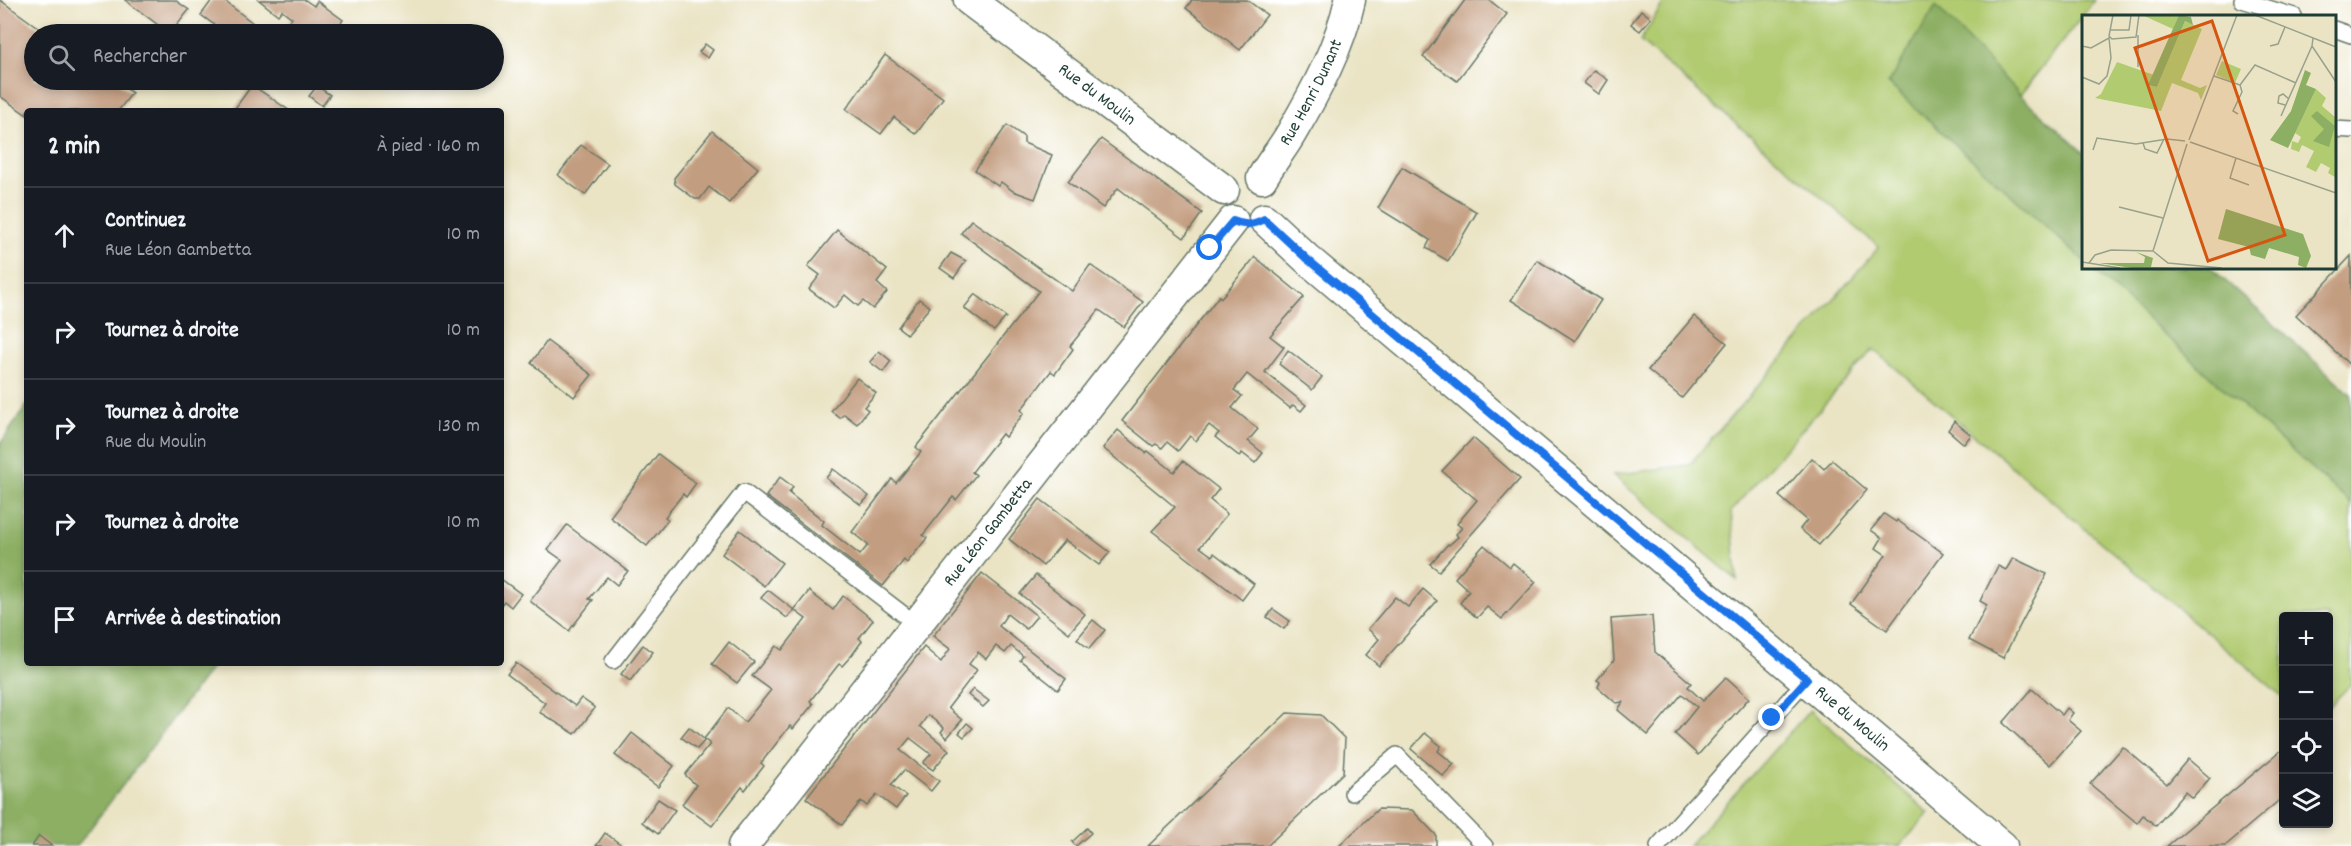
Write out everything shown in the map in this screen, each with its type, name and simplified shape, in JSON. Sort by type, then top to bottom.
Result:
[{"type":"street","name":"Rue du Moulin","points":[[969,0],[1224,190]]},
{"type":"street","name":"Rue Henri Dunant","points":[[1262,178],[1292,132],[1320,80],[1340,33],[1350,0]]},
{"type":"street","points":[[1251,174],[1262,178],[1273,198],[1271,210],[1264,219],[1254,224],[1243,225],[1233,221],[1225,212],[1222,201],[1224,190],[1230,181],[1240,175],[1251,174]]},
{"type":"street","name":"Rue du Moulin","points":[[1264,219],[1316,267],[1807,679],[2002,846]]},
{"type":"street","name":"Rue Léon Gambetta","points":[[743,846],[1233,221]]},
{"type":"lane","points":[[2242,0],[2291,15]]},
{"type":"lane","points":[[2336,30],[2351,34]]},
{"type":"lane","points":[[2336,129],[2351,130]]},
{"type":"lane","points":[[614,661],[744,492],[916,624]]},
{"type":"lane","points":[[1658,846],[1807,679]]},
{"type":"lane","points":[[1352,793],[1397,754],[1485,846]]},
{"type":"green space","points":[[1665,0],[2095,0],[2020,95],[1936,7],[1888,83],[2082,259],[2082,268],[2091,268],[2351,504],[2351,684],[2333,703],[2333,612],[2279,612],[2279,694],[1873,349],[1731,511],[1737,580],[1613,475],[1689,465],[1879,247],[1640,41]]},
{"type":"green space","points":[[1936,6],[2020,95],[2082,151],[2082,259],[1888,83]]},
{"type":"green space","points":[[2091,268],[2211,268],[2351,394],[2351,504]]},
{"type":"green space","points":[[24,409],[24,666],[213,666],[77,846],[0,846],[0,444]]},
{"type":"green space","points":[[1810,710],[1929,813],[1900,846],[1688,846]]},
{"type":"building","points":[[0,0],[33,24],[24,24],[24,90],[128,90],[132,93],[120,108],[24,108],[24,113],[0,96]]},
{"type":"building","points":[[125,0],[175,0],[189,10],[178,24],[157,24]]},
{"type":"building","points":[[212,0],[223,0],[253,23],[213,24],[201,15]]},
{"type":"building","points":[[259,0],[305,0],[314,6],[317,1],[343,20],[340,24],[287,24],[292,18],[282,10],[278,15]]},
{"type":"building","points":[[1192,0],[1247,0],[1267,15],[1240,50],[1186,8]]},
{"type":"building","points":[[1465,0],[1489,0],[1507,14],[1457,81],[1423,57]]},
{"type":"building","points":[[1641,10],[1651,18],[1640,31],[1631,24]]},
{"type":"building","points":[[705,44],[713,50],[708,58],[699,52]]},
{"type":"building","points":[[885,55],[943,98],[916,134],[894,117],[881,134],[846,109]]},
{"type":"building","points":[[1594,70],[1608,80],[1599,94],[1584,83]]},
{"type":"building","points":[[248,90],[259,90],[286,108],[235,108]]},
{"type":"building","points":[[314,90],[323,90],[330,95],[322,106],[309,96]]},
{"type":"building","points":[[1007,125],[1024,137],[1024,143],[1052,155],[1035,199],[1013,191],[1001,182],[998,186],[975,170]]},
{"type":"building","points":[[712,131],[758,168],[729,203],[709,187],[700,199],[695,199],[675,184],[674,178]]},
{"type":"building","points":[[1101,139],[1202,213],[1184,238],[1118,188],[1103,208],[1068,182]]},
{"type":"building","points":[[581,145],[608,164],[585,195],[558,175]]},
{"type":"building","points":[[1402,167],[1477,212],[1448,261],[1426,248],[1430,240],[1378,208]]},
{"type":"building","points":[[971,220],[1072,291],[1090,265],[1143,302],[1124,327],[1099,310],[1070,346],[1073,349],[1055,374],[1051,371],[1021,410],[1024,413],[1005,437],[1002,434],[972,472],[976,475],[956,500],[953,497],[923,535],[927,538],[907,563],[904,560],[883,586],[766,496],[780,477],[793,487],[789,493],[824,521],[822,525],[860,555],[868,545],[852,532],[892,479],[896,483],[921,452],[916,447],[1039,291],[961,233]]},
{"type":"building","points":[[837,230],[887,270],[877,283],[887,292],[873,309],[863,301],[858,306],[845,295],[834,308],[809,289],[820,275],[808,266]]},
{"type":"building","points":[[951,253],[966,261],[954,278],[940,268]]},
{"type":"building","points":[[2351,256],[2351,366],[2296,315]]},
{"type":"building","points":[[1255,257],[1304,297],[1270,336],[1284,347],[1265,372],[1306,405],[1301,411],[1293,405],[1290,408],[1247,374],[1234,390],[1242,396],[1232,408],[1258,429],[1248,441],[1263,453],[1255,463],[1242,453],[1239,456],[1215,437],[1219,433],[1209,425],[1196,441],[1190,436],[1178,451],[1167,442],[1162,448],[1156,444],[1153,446],[1122,421],[1219,296],[1221,298]]},
{"type":"building","points":[[1537,260],[1601,300],[1575,341],[1511,300]]},
{"type":"building","points":[[975,294],[1006,317],[994,331],[964,308]]},
{"type":"building","points":[[919,299],[930,307],[907,334],[898,327]]},
{"type":"building","points":[[1694,316],[1727,343],[1682,398],[1648,370]]},
{"type":"building","points":[[547,341],[592,375],[574,397],[531,363]]},
{"type":"building","points":[[1288,350],[1322,377],[1312,390],[1279,364]]},
{"type":"building","points":[[879,351],[891,361],[883,372],[870,362]]},
{"type":"building","points":[[857,378],[876,393],[864,407],[868,410],[857,424],[844,414],[840,418],[831,411]]},
{"type":"building","points":[[1954,421],[1971,435],[1964,444],[1948,430]]},
{"type":"building","points":[[1118,430],[1174,472],[1183,461],[1219,489],[1210,500],[1227,514],[1200,547],[1212,556],[1214,553],[1254,584],[1242,600],[1152,531],[1175,507],[1103,448]]},
{"type":"building","points":[[1473,438],[1520,479],[1439,571],[1430,564],[1448,544],[1458,537],[1456,534],[1462,528],[1457,524],[1477,500],[1442,471]]},
{"type":"building","points":[[658,454],[696,483],[686,497],[683,494],[665,517],[668,520],[647,546],[610,517]]},
{"type":"building","points":[[1812,458],[1824,469],[1832,460],[1867,490],[1819,545],[1800,529],[1807,520],[1779,496]]},
{"type":"building","points":[[833,469],[869,496],[861,505],[826,478]]},
{"type":"building","points":[[1040,499],[1110,552],[1099,565],[1065,540],[1043,566],[1009,539]]},
{"type":"building","points":[[1884,514],[1896,522],[1897,520],[1943,553],[1887,630],[1851,604],[1886,555],[1876,548],[1882,538],[1871,530]]},
{"type":"building","points":[[567,525],[628,571],[617,585],[607,577],[589,599],[593,600],[569,631],[530,601],[562,560],[548,550]]},
{"type":"building","points":[[740,530],[782,563],[764,586],[722,554]]},
{"type":"building","points":[[1484,545],[1510,567],[1513,563],[1536,582],[1502,619],[1487,607],[1477,618],[1460,603],[1469,591],[1455,578]]},
{"type":"building","points":[[2013,558],[2047,574],[2003,658],[1969,640],[1987,605],[1980,601],[1998,566],[2006,570]]},
{"type":"building","points":[[982,573],[1037,616],[1026,629],[1007,614],[999,626],[1066,679],[1058,690],[1020,660],[1023,656],[1011,646],[1005,653],[996,646],[986,659],[978,652],[969,664],[977,670],[948,708],[962,720],[947,738],[941,732],[944,728],[928,715],[920,726],[949,750],[933,770],[923,763],[931,754],[910,738],[900,750],[939,781],[931,791],[904,770],[891,785],[906,796],[896,809],[877,795],[867,806],[861,801],[842,825],[806,798],[924,647],[941,662],[950,649],[933,636]]},
{"type":"building","points":[[1036,575],[1085,614],[1069,633],[1020,594]]},
{"type":"building","points":[[504,581],[521,594],[511,607],[504,601]]},
{"type":"building","points":[[1423,589],[1437,601],[1379,666],[1366,655],[1379,639],[1368,629],[1395,597],[1408,607]]},
{"type":"building","points":[[768,590],[794,610],[787,618],[761,598]]},
{"type":"building","points":[[809,591],[833,610],[843,596],[873,620],[859,638],[862,641],[852,655],[842,666],[839,664],[810,701],[813,704],[793,729],[790,726],[761,763],[764,766],[745,790],[742,787],[712,826],[682,804],[696,785],[685,775],[710,744],[704,739],[728,708],[745,722],[771,690],[752,676],[776,646],[782,650],[806,619],[794,610]]},
{"type":"building","points":[[1273,609],[1290,621],[1284,629],[1267,617]]},
{"type":"building","points":[[1652,616],[1655,652],[1691,683],[1688,687],[1703,701],[1726,677],[1749,698],[1698,755],[1675,734],[1697,707],[1682,694],[1648,735],[1618,710],[1623,702],[1616,703],[1598,687],[1600,682],[1597,680],[1614,660],[1611,619]]},
{"type":"building","points":[[1093,620],[1105,630],[1089,649],[1077,639]]},
{"type":"building","points":[[729,642],[754,662],[737,683],[712,664]]},
{"type":"building","points":[[643,645],[653,652],[630,681],[621,674]]},
{"type":"building","points":[[516,663],[575,706],[581,698],[595,708],[575,734],[539,712],[545,703],[507,674]]},
{"type":"building","points":[[973,689],[989,701],[983,707],[968,695]]},
{"type":"building","points":[[2032,689],[2062,715],[2067,708],[2073,713],[2068,720],[2081,731],[2050,765],[2003,723]]},
{"type":"building","points":[[1287,713],[1321,715],[1345,739],[1343,773],[1267,846],[1148,846]]},
{"type":"building","points":[[967,723],[973,728],[964,737],[959,733]]},
{"type":"building","points":[[689,727],[705,740],[697,749],[681,737]]},
{"type":"building","points":[[632,733],[674,766],[658,787],[615,755]]},
{"type":"building","points":[[1425,733],[1441,746],[1438,751],[1454,764],[1443,776],[1411,749]]},
{"type":"building","points":[[2123,747],[2167,784],[2188,759],[2210,778],[2192,798],[2185,792],[2156,826],[2143,815],[2137,823],[2090,784]]},
{"type":"building","points":[[2279,752],[2279,800],[2225,846],[2167,846]]},
{"type":"building","points":[[658,799],[675,810],[658,834],[642,822]]},
{"type":"building","points":[[1378,809],[1412,810],[1436,835],[1436,846],[1339,846]]},
{"type":"building","points":[[1087,828],[1091,833],[1076,846],[1072,842]]},
{"type":"building","points":[[605,833],[623,846],[596,846]]},
{"type":"building","points":[[39,836],[52,846],[32,846]]},
{"type":"route","points":[[1210,248],[1233,221],[1243,225],[1254,224],[1264,219],[1307,259],[1807,679],[1772,718]]}]
